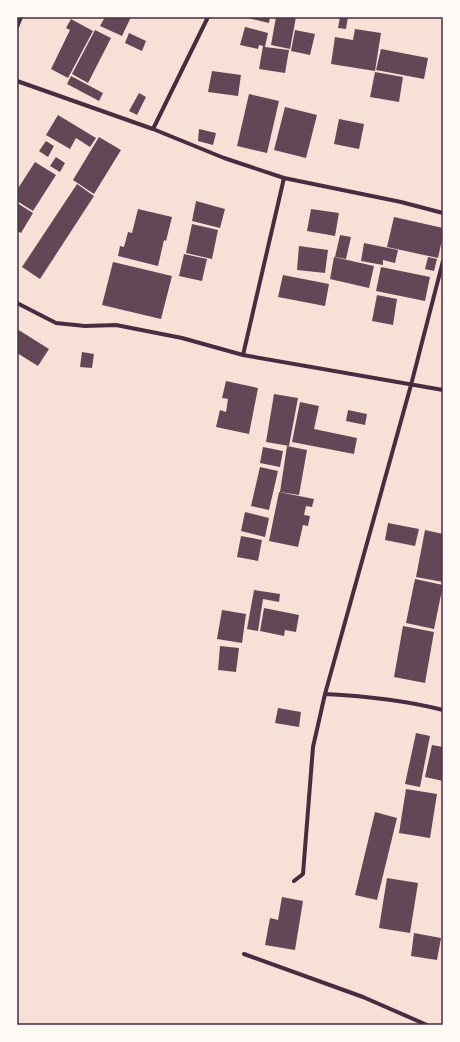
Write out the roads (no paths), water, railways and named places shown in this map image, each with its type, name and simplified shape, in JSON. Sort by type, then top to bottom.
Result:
[{"type":"street","points":[[17,27],[20,17]]},
{"type":"street","points":[[153,129],[208,17]]},
{"type":"street","points":[[17,81],[153,129],[224,158],[284,178],[401,202],[443,213]]},
{"type":"street","points":[[243,355],[284,178]]},
{"type":"street","points":[[294,881],[303,874],[313,748],[325,694],[443,261]]},
{"type":"street","points":[[17,303],[56,323],[85,326],[116,325],[182,338],[243,355],[443,390]]},
{"type":"street","points":[[325,694],[368,697],[423,705],[443,710]]},
{"type":"street","points":[[244,954],[363,997],[427,1025]]}]
